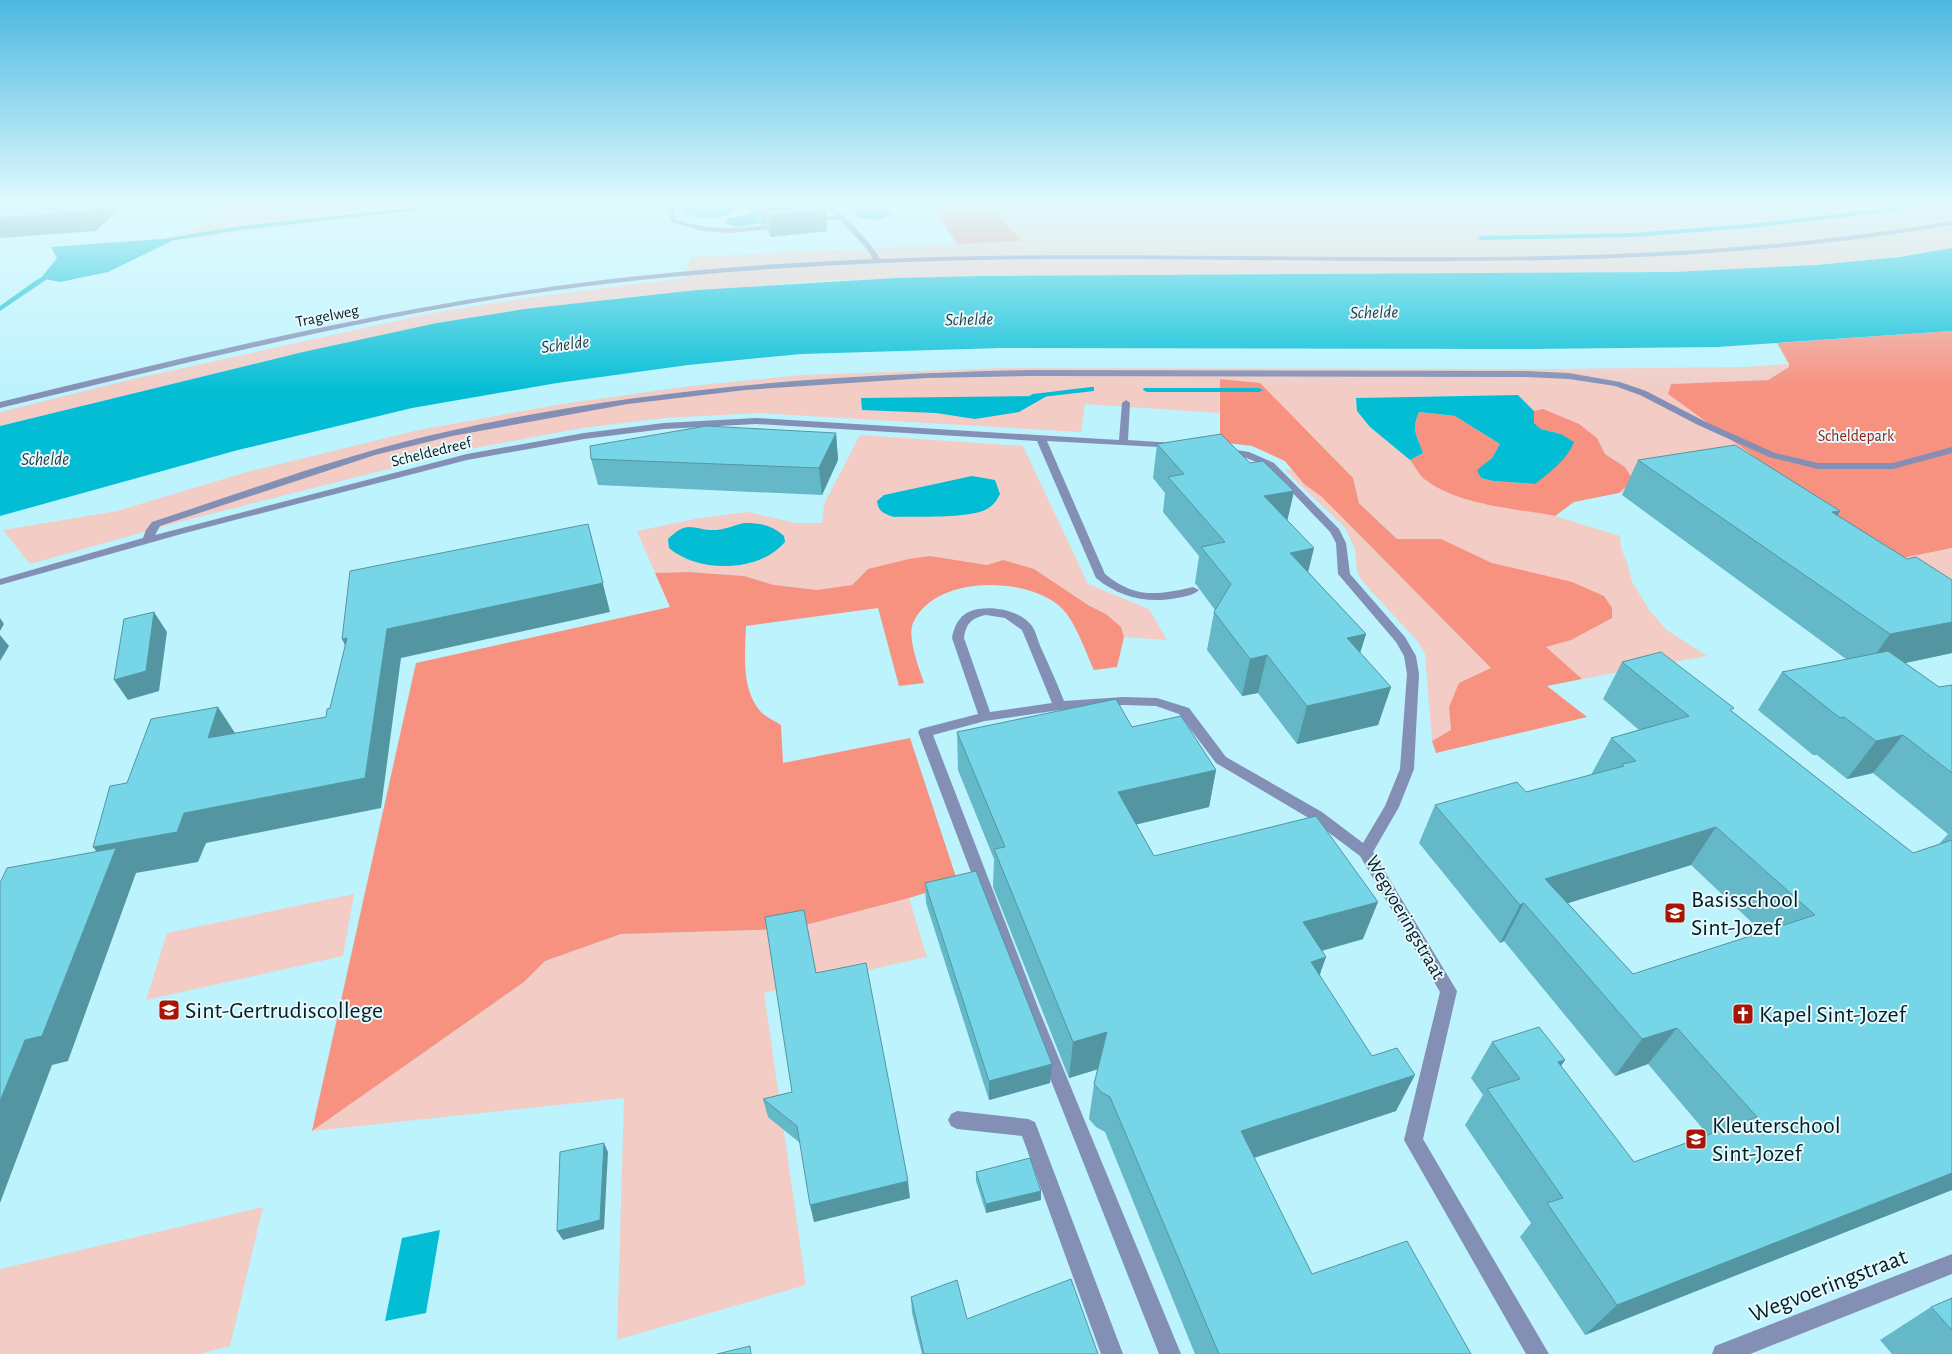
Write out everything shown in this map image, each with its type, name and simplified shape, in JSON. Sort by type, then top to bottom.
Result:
[{"type":"street","name":"Tragelweg","points":[[0,405],[270,342],[450,305],[524,293],[729,270],[819,265]]},
{"type":"street","points":[[148,540],[151,530],[156,524],[372,453],[461,431],[566,410],[628,401],[745,387],[917,376],[1031,373],[1526,374],[1569,376],[1617,384],[1643,394],[1701,423],[1772,454],[1818,466],[1894,466],[1952,450]]},
{"type":"street","points":[[1122,443],[1126,403]]},
{"type":"street","name":"Scheldedreef","points":[[0,582],[148,540],[467,457],[584,436],[664,426],[756,421],[1041,438]]},
{"type":"street","points":[[1185,447],[1041,438],[1100,576],[1111,586],[1132,595],[1153,598],[1182,595],[1193,590]]},
{"type":"street","name":"Wegvoeringstraat","points":[[1212,449],[1246,454],[1271,466],[1335,531],[1341,544],[1344,574],[1401,640],[1410,656],[1413,674],[1407,769],[1392,807],[1365,852],[1449,991],[1413,1140],[1538,1354]]},
{"type":"street","points":[[985,717],[958,638],[958,629],[962,621],[972,615],[985,612],[998,611],[1011,614],[1021,620],[1027,628],[1060,706]]},
{"type":"street","points":[[1170,1354],[1031,1010],[925,732],[985,717],[1060,706],[1123,701],[1157,702],[1184,711],[1221,760],[1317,816],[1365,852]]},
{"type":"street","points":[[956,1120],[1028,1128],[1112,1354]]},
{"type":"street","name":"Wegvoeringstraat","points":[[1723,1354],[1952,1264]]},
{"type":"shaded area","points":[[688,265],[1807,265],[1666,272],[896,278],[806,282],[616,298],[303,352],[0,426],[0,412],[129,380],[432,313],[526,298],[684,278]]},
{"type":"shaded area","points":[[1789,364],[1789,367],[1767,380],[1671,384],[1668,394],[1756,458],[1776,486],[1944,550],[1952,548],[1952,606],[1721,478],[1619,493],[1633,480],[1625,467],[1605,454],[1597,438],[1544,409],[1534,411],[1518,395],[1356,398],[1357,411],[1370,427],[1410,460],[1426,481],[1482,502],[1555,516],[1620,536],[1621,548],[1632,582],[1650,611],[1667,630],[1707,656],[1582,679],[1545,647],[1571,640],[1531,573],[1492,563],[1467,552],[1397,539],[1359,502],[1353,478],[1220,380],[1219,413],[1085,404],[1081,432],[759,413],[665,418],[582,428],[464,450],[179,522],[30,564],[3,530],[117,511],[247,472],[419,430],[562,404],[692,386],[802,375],[1004,368],[1549,369],[1745,367]]},
{"type":"shaded area","points":[[860,435],[1023,446],[1088,584],[1149,609],[1167,640],[1124,637],[1121,627],[1106,614],[1003,560],[987,565],[930,556],[868,569],[852,585],[817,590],[774,585],[744,576],[688,572],[655,573],[637,531],[700,518],[748,512],[796,523],[822,523],[824,504]]},
{"type":"shaded area","points":[[1284,469],[1292,470],[1304,484],[1322,497],[1491,668],[1449,707],[1451,730],[1432,741],[1425,654],[1418,642],[1363,582],[1357,572],[1355,549],[1346,529]]},
{"type":"shaded area","points":[[354,894],[343,956],[146,1000],[167,933]]},
{"type":"shaded area","points":[[909,898],[927,957],[764,993],[806,1285],[617,1340],[624,1098],[312,1131],[524,982],[545,961],[621,934],[790,929]]},
{"type":"shaded area","points":[[263,1207],[230,1346],[199,1354],[0,1354],[0,1269]]},
{"type":"green space","name":"Scheldepark","points":[[1952,331],[1952,548],[1897,559],[1776,486],[1756,458],[1668,394],[1671,384],[1768,380],[1789,367],[1777,343]]},
{"type":"green space","points":[[1220,379],[1260,383],[1353,478],[1359,503],[1397,539],[1441,539],[1492,563],[1572,582],[1604,596],[1612,608],[1612,618],[1571,640],[1546,647],[1582,679],[1547,686],[1587,717],[1436,753],[1432,741],[1451,730],[1449,707],[1459,683],[1491,668],[1322,497],[1304,484],[1285,461],[1252,446],[1220,442]]},
{"type":"green space","points":[[1543,409],[1579,424],[1597,438],[1605,454],[1625,467],[1633,480],[1619,493],[1574,502],[1555,516],[1489,505],[1456,496],[1424,479],[1410,460],[1423,453],[1415,428],[1419,412],[1455,416],[1500,444],[1492,458],[1478,470],[1481,478],[1493,481],[1535,484],[1561,434],[1541,429],[1534,423],[1534,411]]},
{"type":"green space","points":[[930,556],[987,565],[1003,560],[1034,569],[1088,605],[1106,614],[1121,627],[1124,637],[1117,667],[1094,670],[1074,625],[1057,604],[1041,595],[1022,589],[1001,585],[979,585],[958,589],[939,596],[924,608],[913,623],[911,637],[924,683],[899,686],[878,608],[746,626],[747,683],[750,693],[761,712],[781,725],[783,763],[910,738],[958,883],[909,898],[790,929],[621,934],[545,961],[524,982],[312,1131],[416,663],[670,607],[655,573],[688,572],[744,576],[774,585],[817,590],[852,585],[868,569]]},
{"type":"water","points":[[51,265],[122,265],[108,272],[60,282],[41,278]]},
{"type":"water","name":"Schelde","points":[[1812,265],[1952,265],[1952,331],[1717,347],[1530,349],[1001,348],[801,354],[688,365],[557,383],[412,408],[238,450],[0,516],[0,426],[303,352],[437,323],[525,309],[697,290],[896,278],[1673,272]]},
{"type":"water","points":[[1518,395],[1534,411],[1534,423],[1541,429],[1561,434],[1574,442],[1563,460],[1535,484],[1493,481],[1481,478],[1477,470],[1492,458],[1500,444],[1455,416],[1419,412],[1415,428],[1423,453],[1410,460],[1370,427],[1357,411],[1356,398]]},
{"type":"water","points":[[1047,396],[1019,412],[975,419],[936,413],[862,410],[861,398]]},
{"type":"water","points":[[972,476],[995,480],[1000,494],[992,506],[979,512],[956,516],[894,517],[882,512],[878,505],[877,501],[884,495]]},
{"type":"water","points":[[744,523],[761,524],[771,527],[784,536],[785,542],[774,552],[760,560],[728,566],[696,562],[681,556],[669,548],[668,539],[686,527],[717,530]]},
{"type":"water","points":[[440,1230],[426,1313],[385,1321],[402,1238]]},
{"type":"building","points":[[706,426],[836,433],[819,468],[591,459],[590,446]]},
{"type":"building","points":[[1221,434],[1250,463],[1263,461],[1294,491],[1264,496],[1314,548],[1290,553],[1366,634],[1347,638],[1391,687],[1307,706],[1267,655],[1250,659],[1214,612],[1231,584],[1201,547],[1225,542],[1168,477],[1184,474],[1157,444]]},
{"type":"building","points":[[1735,445],[1840,511],[1832,512],[1907,559],[1916,557],[1952,580],[1952,622],[1890,634],[1638,460]]},
{"type":"building","points":[[588,524],[603,583],[387,629],[365,778],[184,813],[177,832],[93,847],[110,786],[127,783],[151,719],[218,707],[208,738],[326,717],[327,709],[330,708],[347,638],[342,639],[350,571]]},
{"type":"building","points":[[154,612],[146,671],[114,680],[124,619]]},
{"type":"building","points":[[1888,651],[1939,687],[1952,685],[1952,773],[1903,735],[1876,741],[1844,717],[1840,718],[1782,672]]},
{"type":"building","points":[[1661,652],[1734,708],[1730,710],[1913,853],[1952,840],[1952,1173],[1617,1305],[1547,1203],[1563,1198],[1487,1089],[1520,1079],[1492,1042],[1539,1027],[1565,1060],[1558,1062],[1634,1162],[1757,1117],[1677,1028],[1642,1039],[1524,903],[1520,905],[1435,805],[1517,782],[1526,792],[1624,766],[1622,764],[1636,761],[1611,738],[1689,716],[1622,662]],"holes":[[[1716,827],[1815,915],[1633,974],[1545,879]]]},
{"type":"building","points":[[1116,699],[1132,727],[1181,716],[1216,770],[1118,792],[1154,856],[1316,816],[1378,902],[1303,922],[1326,957],[1311,962],[1372,1056],[1397,1048],[1415,1075],[1241,1131],[1312,1274],[1407,1241],[1471,1354],[1219,1354],[1110,1097],[1101,1092],[1094,1084],[1107,1032],[1073,1042],[994,849],[1005,847],[957,732]]},
{"type":"building","points":[[116,848],[42,1036],[25,1040],[0,1101],[0,883],[7,868]]},
{"type":"building","points":[[976,871],[1052,1064],[989,1081],[925,883]]},
{"type":"building","points":[[804,910],[816,973],[866,963],[908,1181],[810,1205],[797,1126],[763,1099],[792,1092],[765,917]]},
{"type":"building","points":[[604,1143],[600,1220],[557,1231],[560,1152]]},
{"type":"building","points":[[1030,1158],[1041,1191],[986,1204],[976,1172]]},
{"type":"building","points":[[1071,1279],[1098,1354],[924,1354],[911,1297],[957,1280],[967,1319]]},
{"type":"building","points":[[1952,1298],[1952,1330],[1931,1307]]},
{"type":"building","points":[[750,1346],[751,1354],[717,1354]]},
{"type":"waterway","points":[[0,309],[37,282],[56,271]]},
{"type":"waterway","points":[[1033,396],[1091,389]]},
{"type":"waterway","points":[[1147,390],[1259,390]]},
{"type":"place","name":"Basisschool Sint-Jozef","points":[[1675,913]]},
{"type":"place","name":"Sint-Gertrudiscollege","points":[[169,1010]]},
{"type":"place","name":"Kapel Sint-Jozef","points":[[1743,1014]]},
{"type":"place","name":"Kleuterschool Sint-Jozef","points":[[1696,1139]]}]
